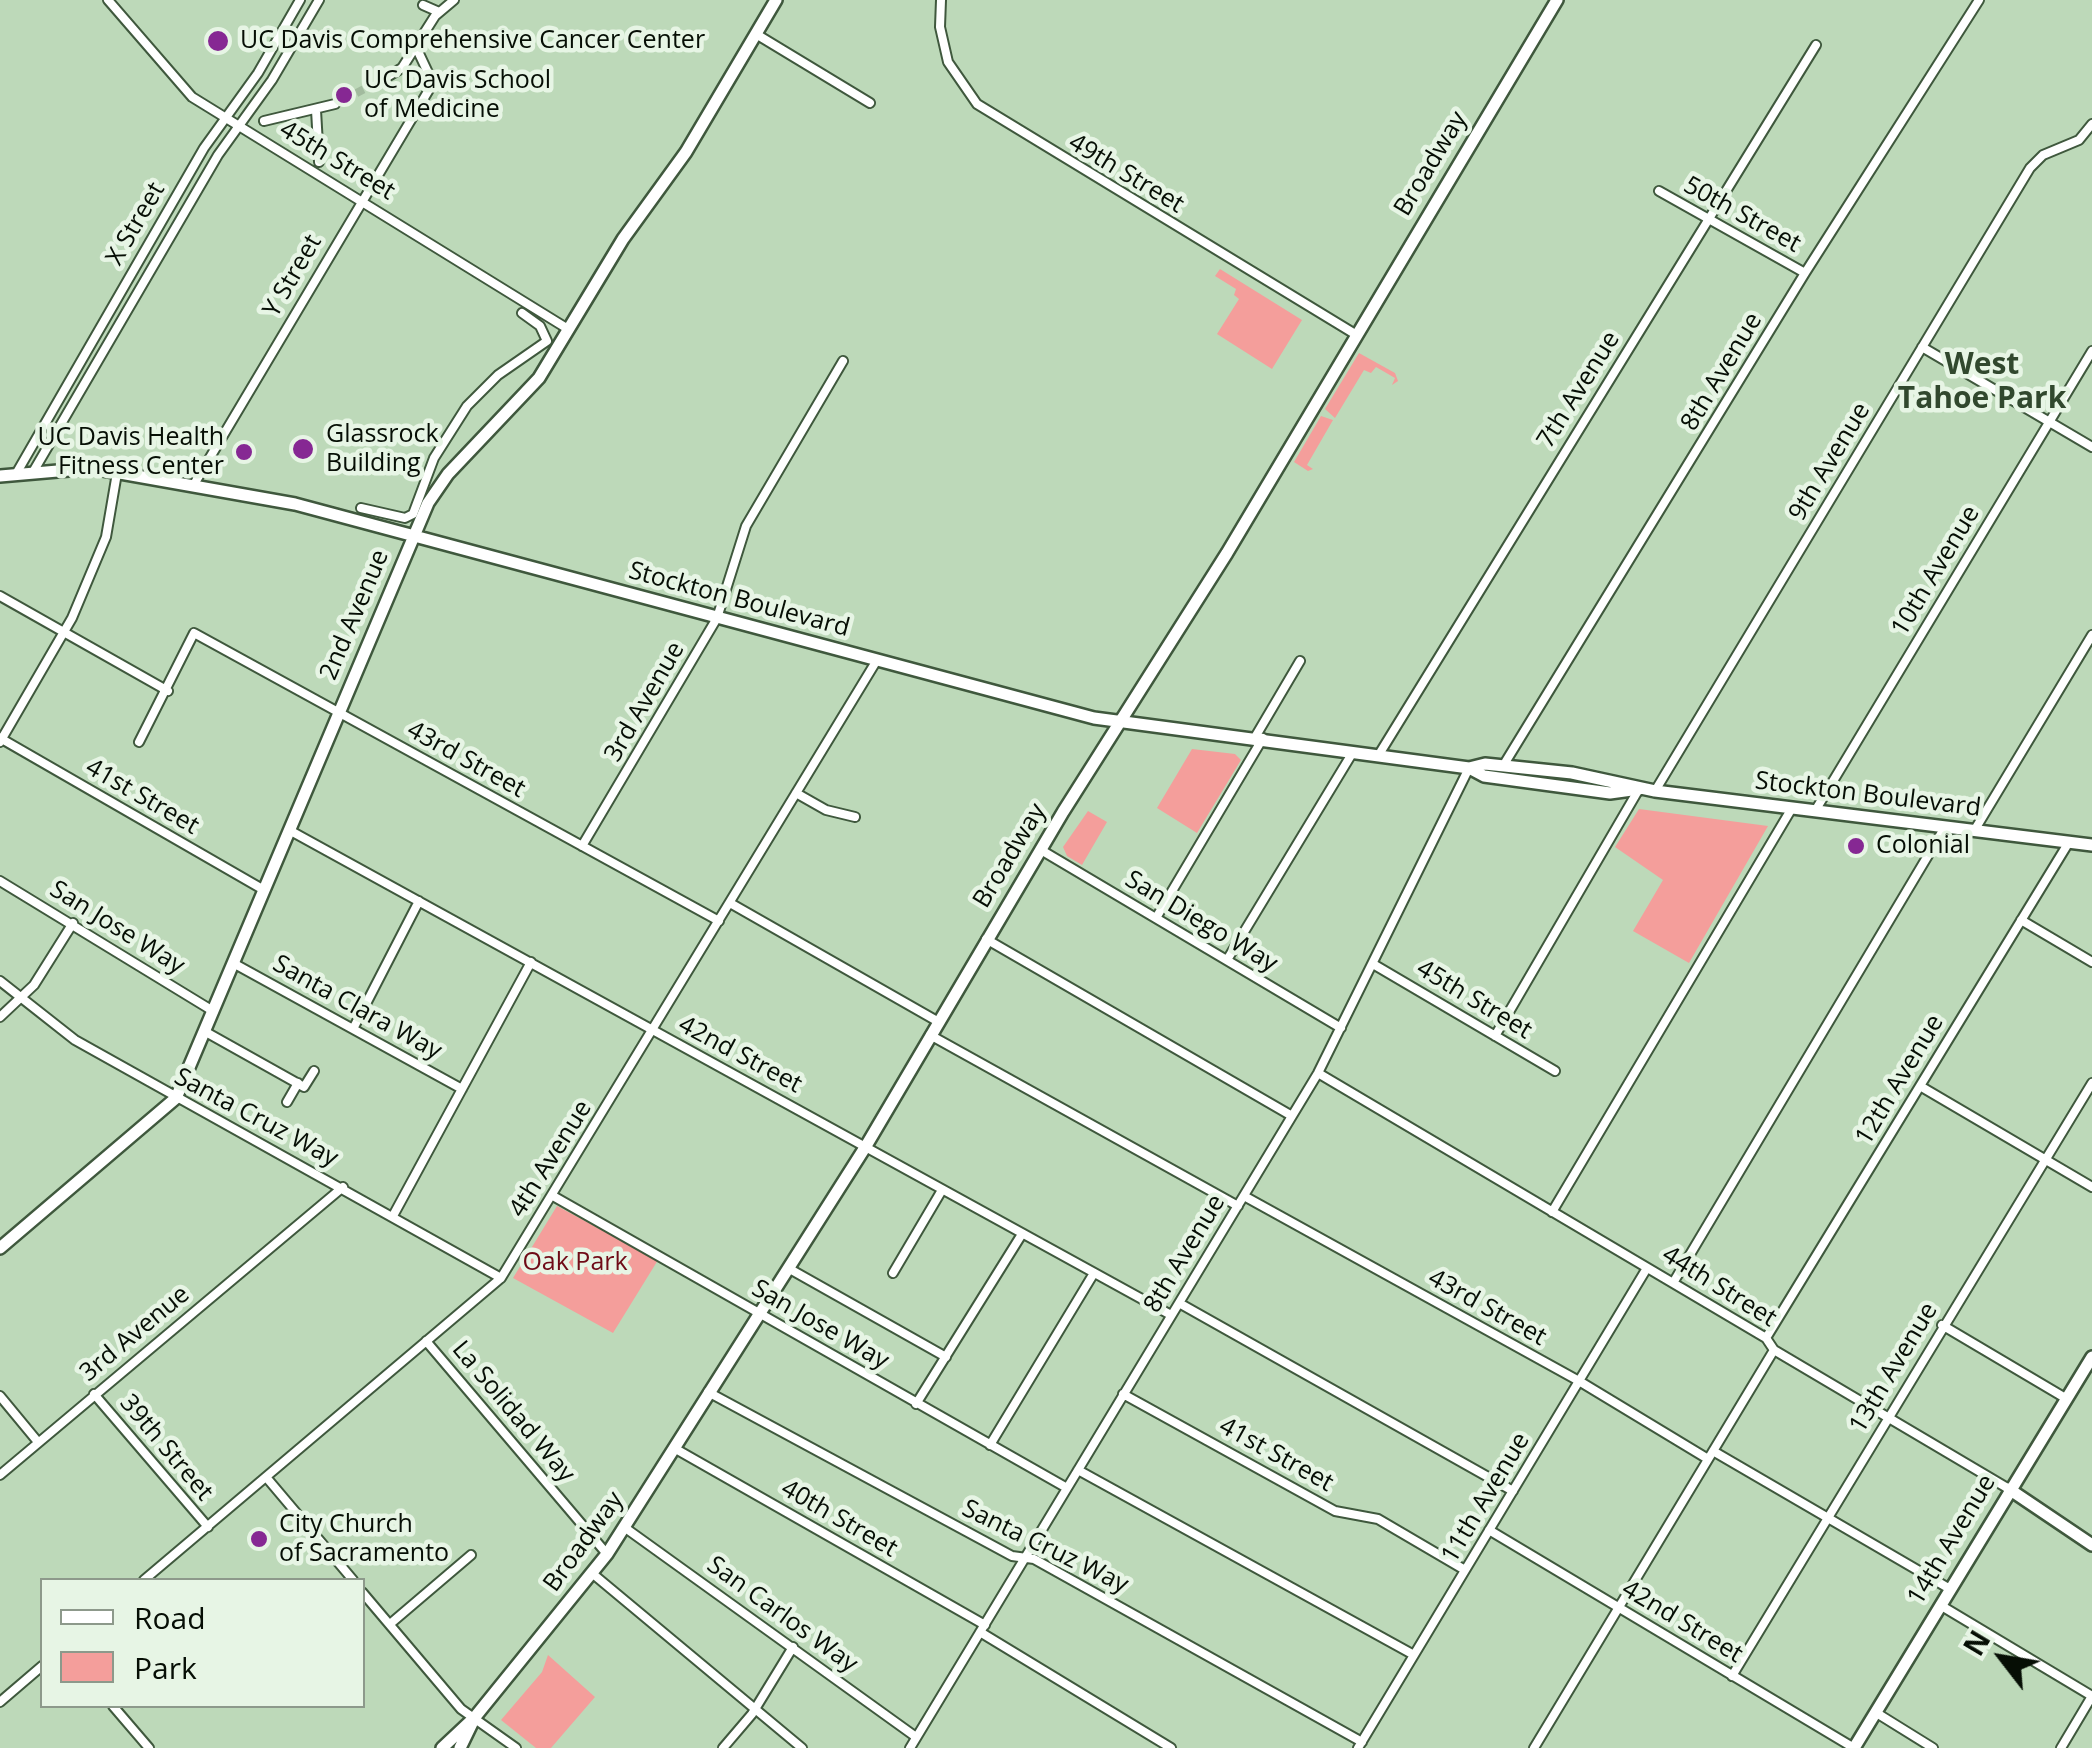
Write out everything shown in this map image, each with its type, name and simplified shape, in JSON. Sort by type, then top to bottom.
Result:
[{"type":"main road","name":"Broadway","points":[[442,1748],[475,1717],[608,1554],[866,1146],[986,940],[1226,553],[1557,0]]},
{"type":"main road","name":"2nd Avenue","points":[[0,1248],[176,1098],[413,535],[448,474],[524,398],[623,239],[686,152],[774,1]]},
{"type":"main road","name":"Stockton Boulevard","points":[[0,476],[79,468],[295,504],[1119,721],[1469,768],[1484,776],[1610,794],[1639,789]]},
{"type":"main road","name":"Stockton Boulevard","points":[[1469,768],[1485,764],[1609,778],[1639,789],[2092,845]]},
{"type":"main road","name":"14th Avenue","points":[[1854,1748],[2090,1363]]},
{"type":"main road","name":"44th Street","points":[[2009,1490],[2092,1545]]},
{"type":"main road","name":"Broadway","points":[[460,1748],[475,1717]]},
{"type":"street","name":"45th Street","points":[[108,0],[192,97],[568,329]]},
{"type":"street","name":"X Street","points":[[16,474],[204,148],[300,0]]},
{"type":"street","name":"X Street","points":[[33,472],[218,155],[319,0]]},
{"type":"street","points":[[380,81],[402,68],[439,12],[454,0]]},
{"type":"street","name":"49th Street","points":[[941,0],[940,26],[948,62],[977,104],[1355,334]]},
{"type":"street","name":"8th Avenue","points":[[1503,766],[1804,274],[1979,0]]},
{"type":"street","points":[[423,4],[439,12]]},
{"type":"street","points":[[756,34],[870,103]]},
{"type":"street","name":"7th Avenue","points":[[1378,756],[1816,45]]},
{"type":"street","name":"Y Street","points":[[193,486],[430,88],[431,79],[416,47]]},
{"type":"street","points":[[257,130],[261,118],[334,104]]},
{"type":"street","points":[[316,110],[319,162]]},
{"type":"street","name":"9th Avenue","points":[[1655,791],[2030,168],[2043,156],[2079,140],[2092,124]]},
{"type":"street","name":"50th Street","points":[[1659,191],[1804,274]]},
{"type":"street","points":[[361,508],[405,518],[414,514],[434,458],[467,406],[498,376],[547,341],[540,326],[522,313]]},
{"type":"street","points":[[1922,347],[2092,447]]},
{"type":"street","name":"10th Avenue","points":[[1815,811],[2092,351]]},
{"type":"street","name":"3rd Avenue","points":[[582,846],[717,618],[746,526],[843,361]]},
{"type":"street","points":[[1,740],[64,633],[106,537],[118,473]]},
{"type":"street","points":[[0,596],[168,692],[139,742]]},
{"type":"street","name":"43rd Street","points":[[168,692],[194,633],[719,921]]},
{"type":"street","points":[[1974,830],[2092,635]]},
{"type":"street","name":"4th Avenue","points":[[146,1578],[501,1278],[877,660]]},
{"type":"street","points":[[1156,918],[1300,660]]},
{"type":"street","name":"41st Street","points":[[1,740],[264,890]]},
{"type":"street","points":[[1227,960],[1353,752]]},
{"type":"street","name":"8th Avenue","points":[[910,1748],[1318,1074],[1469,768]]},
{"type":"street","points":[[1495,1036],[1639,789]]},
{"type":"street","points":[[796,793],[826,810],[855,817]]},
{"type":"street","points":[[1552,1212],[1792,808]]},
{"type":"street","points":[[1673,1283],[1945,827]]},
{"type":"street","name":"42nd Street","points":[[289,830],[1171,1316]]},
{"type":"street","name":"12th Avenue","points":[[1766,1338],[2069,842]]},
{"type":"street","name":"San Diego Way","points":[[1041,850],[1341,1028]]},
{"type":"street","name":"San Jose Way","points":[[0,880],[213,1010]]},
{"type":"street","points":[[354,1029],[419,901]]},
{"type":"street","points":[[730,903],[937,1022]]},
{"type":"street","points":[[2022,920],[2092,962]]},
{"type":"street","points":[[0,1017],[23,998],[73,923]]},
{"type":"street","points":[[986,940],[1292,1116]]},
{"type":"street","points":[[394,1214],[531,962]]},
{"type":"street","name":"Santa Clara Way","points":[[233,963],[462,1089]]},
{"type":"street","name":"45th Street","points":[[1374,964],[1555,1071]]},
{"type":"street","name":"Santa Cruz Way","points":[[0,981],[75,1040],[394,1214],[501,1278]]},
{"type":"street","points":[[204,1031],[304,1087],[314,1071]]},
{"type":"street","points":[[930,1035],[1238,1206]]},
{"type":"street","name":"44th Street","points":[[1318,1074],[1766,1338],[1774,1350],[2009,1490]]},
{"type":"street","points":[[288,1102],[298,1083]]},
{"type":"street","name":"13th Avenue","points":[[1732,1676],[2092,1083]]},
{"type":"street","points":[[1920,1086],[2092,1187]]},
{"type":"street","name":"3rd Avenue","points":[[0,1474],[343,1187]]},
{"type":"street","points":[[892,1273],[942,1190]]},
{"type":"street","name":"San Jose Way","points":[[553,1196],[1066,1488]]},
{"type":"street","name":"43rd Street","points":[[1244,1196],[1950,1589]]},
{"type":"street","points":[[916,1404],[1022,1234]]},
{"type":"street","points":[[788,1268],[946,1357]]},
{"type":"street","name":"11th Avenue","points":[[1360,1745],[1647,1268]]},
{"type":"street","points":[[990,1444],[1094,1273]]},
{"type":"street","points":[[1179,1303],[1513,1491]]},
{"type":"street","points":[[1942,1326],[2067,1399]]},
{"type":"street","name":"La Solidad Way","points":[[426,1341],[608,1554]]},
{"type":"street","points":[[1534,1748],[1774,1350]]},
{"type":"street","name":"Santa Cruz Way","points":[[708,1392],[1012,1556],[1034,1559],[1230,1665],[1360,1745]]},
{"type":"street","name":"39th Street","points":[[94,1394],[208,1527]]},
{"type":"street","name":"41st Street","points":[[1123,1394],[1335,1511],[1378,1519],[1465,1570]]},
{"type":"street","points":[[0,1396],[38,1442]]},
{"type":"street","name":"40th Street","points":[[674,1448],[982,1629],[1170,1748]]},
{"type":"street","points":[[1078,1470],[1414,1655]]},
{"type":"street","points":[[266,1477],[351,1578]]},
{"type":"street","name":"San Carlos Way","points":[[624,1527],[916,1737]]},
{"type":"street","name":"42nd Street","points":[[1489,1530],[1854,1748]]},
{"type":"street","points":[[390,1624],[470,1555]]},
{"type":"street","points":[[593,1574],[802,1748]]},
{"type":"street","points":[[365,1595],[459,1706],[516,1748]]},
{"type":"street","points":[[1940,1605],[2092,1696],[2061,1748]]},
{"type":"street","points":[[724,1748],[756,1709],[793,1647]]},
{"type":"street","points":[[0,1702],[40,1668]]},
{"type":"street","points":[[115,1708],[149,1748]]},
{"type":"street","points":[[1875,1712],[1933,1748]]},
{"type":"green space","points":[[1220,269],[1302,320],[1272,369],[1217,334],[1239,299],[1234,295],[1236,289],[1215,276]]},
{"type":"green space","points":[[1359,353],[1395,373],[1398,381],[1392,385],[1395,378],[1376,367],[1371,373],[1364,370],[1335,418],[1325,409]]},
{"type":"green space","points":[[1321,416],[1333,420],[1307,465],[1313,469],[1308,471],[1294,462]]},
{"type":"green space","points":[[1192,749],[1235,754],[1241,760],[1197,833],[1157,808]]},
{"type":"green space","points":[[1639,809],[1768,826],[1689,963],[1633,931],[1663,880],[1615,847]]},
{"type":"green space","points":[[1088,811],[1107,822],[1082,865],[1067,856],[1063,847]]},
{"type":"green space","name":"Oak Park","points":[[557,1206],[658,1260],[613,1333],[513,1278]]},
{"type":"green space","points":[[548,1655],[595,1697],[551,1748],[536,1748],[501,1720],[542,1672]]},
{"type":"tunnel","points":[[335,104],[380,81]]},
{"type":"place","name":"UC Davis Comprehensive Cancer Center","points":[[218,41]]},
{"type":"place","name":"UC Davis School of Medicine","points":[[344,95]]},
{"type":"place","name":"Glassrock Building","points":[[303,449]]},
{"type":"place","name":"UC Davis Health Fitness Center","points":[[244,452]]},
{"type":"place","name":"Colonial","points":[[1856,846]]},
{"type":"place","name":"City Church of Sacramento","points":[[259,1539]]},
{"type":"district","name":"West Tahoe Park","points":[[1982,382]]}]
